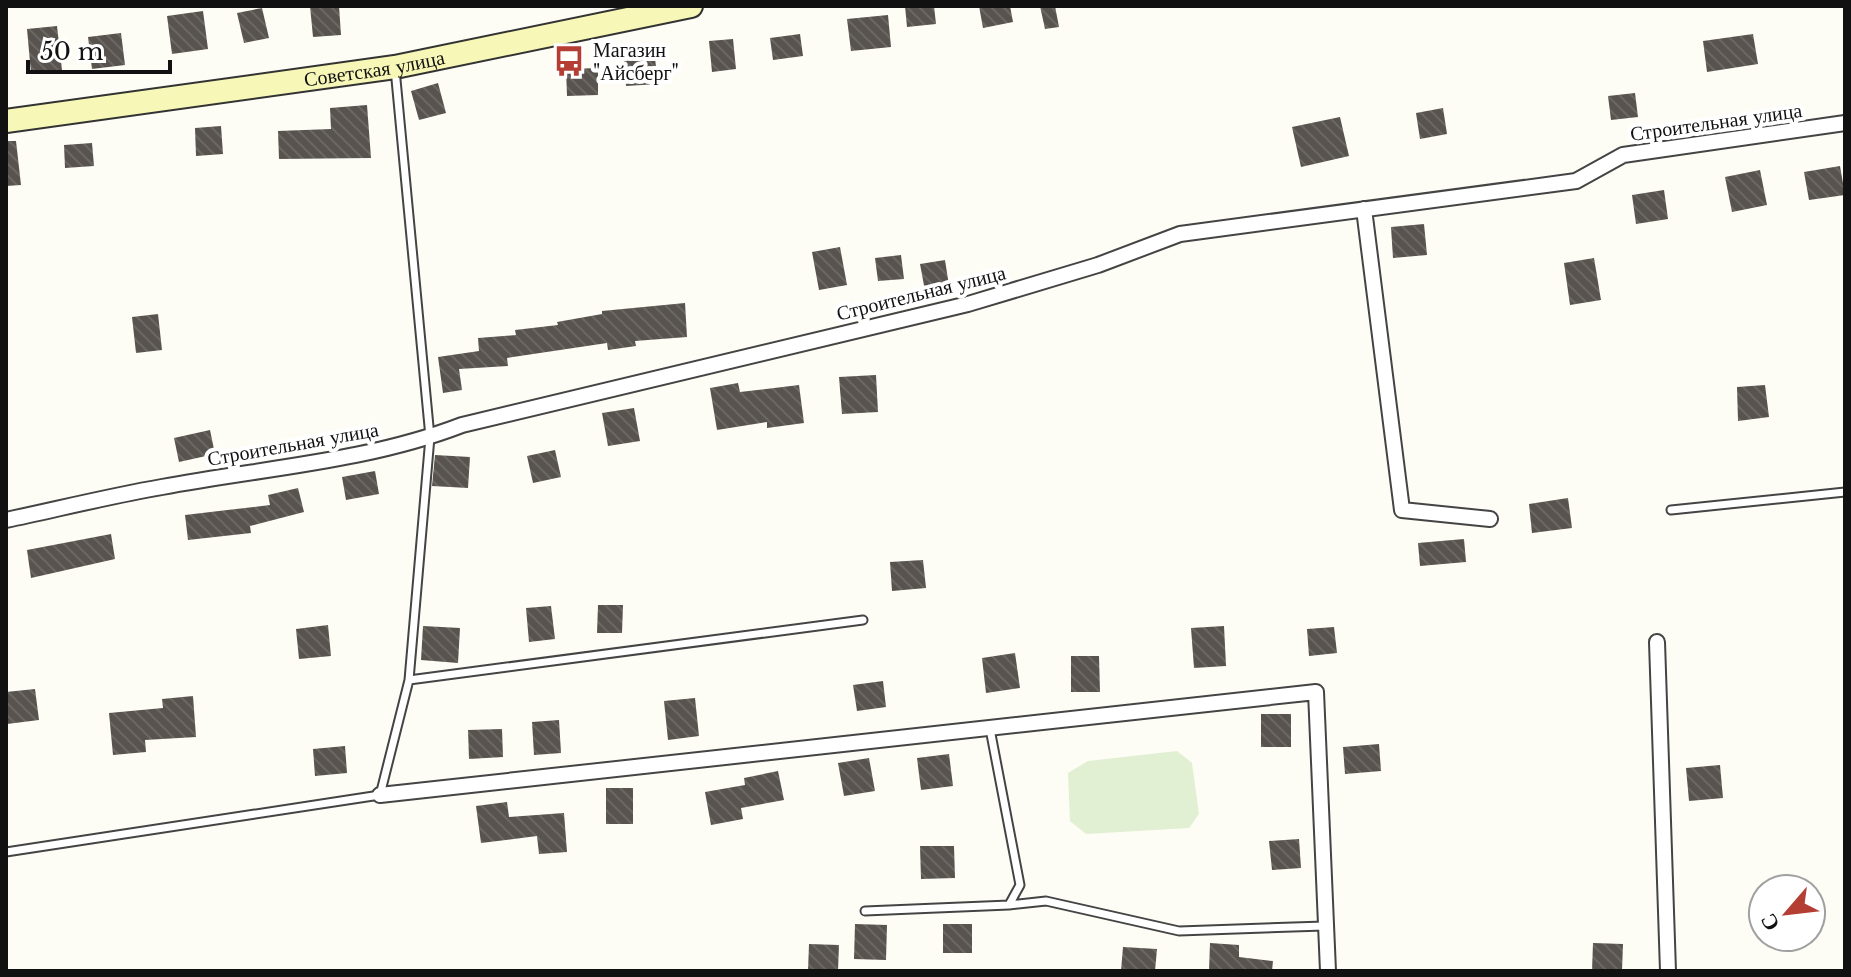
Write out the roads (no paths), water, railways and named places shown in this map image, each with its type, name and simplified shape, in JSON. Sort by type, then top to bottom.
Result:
[{"type":"main road","name":"Советская улица","points":[[6,121],[395,67],[691,6]]},
{"type":"street","name":"Строительная улица","points":[[6,520],[162,487],[325,461],[430,437],[462,425],[968,304],[1098,265],[1180,234],[1576,181],[1623,155],[1845,123]]},
{"type":"street","points":[[1364,209],[1402,510],[1490,519]]},
{"type":"street","points":[[1657,642],[1668,971]]},
{"type":"street","points":[[380,795],[1316,692],[1328,971]]},
{"type":"lane","points":[[6,852],[380,795],[409,680],[430,437],[395,67]]},
{"type":"lane","points":[[1671,510],[1845,492]]},
{"type":"lane","points":[[409,680],[863,620]]},
{"type":"lane","points":[[990,729],[1020,885],[1009,905]]},
{"type":"lane","points":[[865,911],[1046,901],[1179,931],[1324,926]]},
{"type":"place","name":"Магазин \"Айсберг\"","points":[[569,61]]}]
